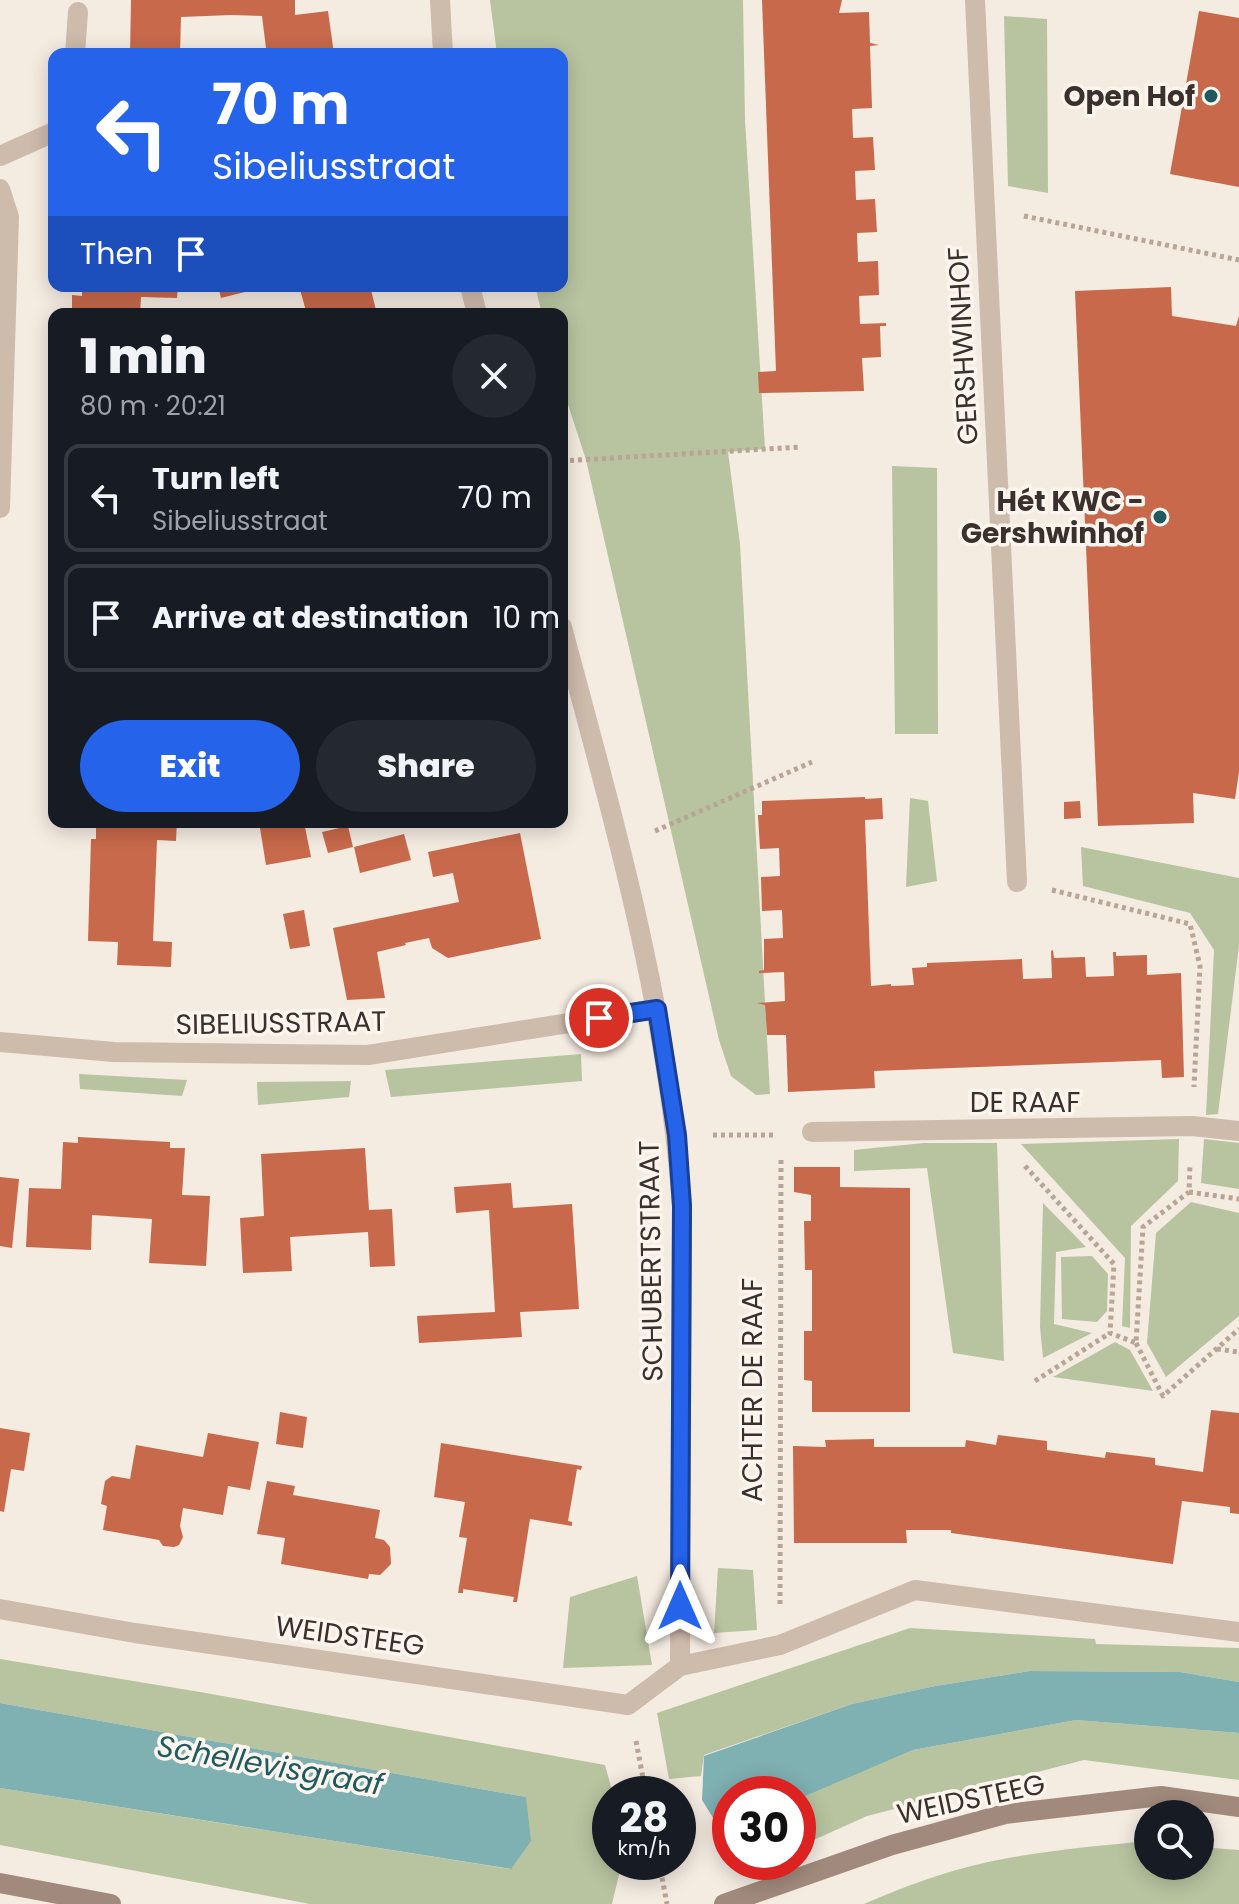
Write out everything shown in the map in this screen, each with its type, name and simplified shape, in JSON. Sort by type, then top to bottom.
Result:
[{"type":"street","points":[[440,0],[443,48]]},
{"type":"street","name":"GERSHWINHOF","points":[[975,0],[1017,882]]},
{"type":"street","points":[[75,48],[78,12]]},
{"type":"street","points":[[0,156],[48,135]]},
{"type":"street","points":[[0,189],[9,217],[0,508]]},
{"type":"street","name":"SCHUBERTSTRAAT","points":[[568,649],[621,845],[657,1009],[677,1135],[682,1206],[680,1666]]},
{"type":"street","name":"SIBELIUSSTRAAT","points":[[0,1042],[114,1052],[368,1055],[657,1009]]},
{"type":"street","name":"DE RAAF","points":[[812,1132],[1192,1126],[1239,1131]]},
{"type":"street","points":[[628,1705],[680,1666],[780,1645],[915,1590],[1239,1632]]},
{"type":"street","name":"WEIDSTEEG","points":[[0,1609],[135,1633],[628,1705]]},
{"type":"street","name":"WEIDSTEEG","points":[[724,1904],[892,1845],[1005,1814],[1161,1796],[1239,1807]]},
{"type":"street","points":[[0,1883],[111,1904]]},
{"type":"path","points":[[984,208],[1239,260]]},
{"type":"path","points":[[568,461],[801,447]]},
{"type":"path","points":[[621,845],[812,762]]},
{"type":"path","points":[[677,1135],[812,1132]]},
{"type":"path","name":"ACHTER DE RAAF","points":[[780,1645],[781,1135]]},
{"type":"path","points":[[1189,1192],[1239,1199]]},
{"type":"path","points":[[1136,1343],[1163,1396],[1239,1329]]},
{"type":"path","points":[[1035,1381],[1110,1333]]},
{"type":"path","points":[[1216,1349],[1239,1352]]},
{"type":"path","points":[[628,1705],[642,1776]]},
{"type":"path","points":[[662,1880],[667,1904]]},
{"type":"green space","points":[[490,0],[743,0],[745,120],[765,449],[728,452],[740,544],[770,1094],[756,1095],[731,1076],[719,1040],[586,460],[568,404],[568,308],[540,308],[536,292],[568,292],[568,48],[496,48]]},
{"type":"green space","points":[[1004,16],[1047,19],[1048,193],[1008,186]]},
{"type":"green space","points":[[892,466],[937,468],[938,734],[895,734]]},
{"type":"green space","points":[[910,798],[928,801],[937,881],[906,887]]},
{"type":"green space","points":[[1081,847],[1239,878],[1239,946],[1218,1114],[1206,1115],[1214,950],[1190,913],[1083,886]]},
{"type":"green space","points":[[581,1054],[582,1081],[391,1097],[385,1070]]},
{"type":"green space","points":[[79,1074],[187,1080],[182,1096],[80,1089]]},
{"type":"green space","points":[[351,1081],[349,1097],[258,1105],[257,1082]]},
{"type":"green space","points":[[1179,1139],[1178,1181],[1131,1226],[1130,1328],[1122,1326],[1125,1258],[1021,1144]]},
{"type":"green space","points":[[1204,1139],[1239,1143],[1239,1189],[1201,1183]]},
{"type":"green space","points":[[924,1143],[997,1143],[1004,1361],[953,1353],[927,1168],[854,1171],[854,1150]]},
{"type":"green space","points":[[1191,1202],[1239,1213],[1239,1316],[1166,1377],[1147,1343],[1156,1233]]},
{"type":"green space","points":[[1043,1203],[1086,1247],[1056,1252],[1054,1324],[1092,1333],[1043,1358],[1040,1327]]},
{"type":"green space","points":[[1092,1256],[1108,1274],[1107,1311],[1097,1322],[1062,1319],[1061,1257]]},
{"type":"green space","points":[[1115,1342],[1130,1350],[1153,1391],[1053,1377]]},
{"type":"green space","points":[[718,1568],[753,1570],[757,1630],[714,1633]]},
{"type":"green space","points":[[637,1576],[652,1665],[563,1668],[570,1597]]},
{"type":"green space","points":[[910,1628],[1095,1639],[1096,1644],[1239,1648],[1239,1682],[1180,1672],[1030,1671],[935,1686],[852,1704],[704,1755],[701,1776],[668,1776],[657,1713]]},
{"type":"green space","points":[[0,1659],[605,1765],[608,1776],[592,1776],[592,1880],[618,1880],[612,1904],[310,1904],[0,1845],[0,1788],[510,1869],[526,1797],[0,1703]]},
{"type":"green space","points":[[1076,1720],[1239,1733],[1239,1780],[1084,1760],[867,1816],[816,1839],[816,1790],[913,1750]]},
{"type":"green space","points":[[1134,1843],[1134,1880],[1214,1880],[1214,1848],[1239,1850],[1239,1904],[864,1904],[956,1870],[1048,1852]]},
{"type":"water","points":[[1030,1671],[1180,1672],[1239,1682],[1239,1733],[1076,1720],[913,1750],[816,1791],[816,1776],[712,1776],[712,1816],[702,1800],[704,1756],[852,1704],[935,1686]]},
{"type":"water","name":"Schellevisgraaf","points":[[0,1703],[526,1797],[531,1841],[511,1869],[0,1788]]},
{"type":"building","points":[[131,0],[295,0],[295,15],[328,11],[333,48],[266,48],[262,16],[231,15],[181,17],[180,48],[130,48]]},
{"type":"building","points":[[762,0],[842,0],[839,13],[869,12],[870,43],[879,45],[870,46],[872,108],[852,109],[853,138],[873,137],[875,170],[855,171],[856,200],[875,199],[877,232],[857,233],[858,262],[878,261],[879,295],[859,296],[860,324],[886,323],[886,326],[880,326],[881,357],[862,358],[864,391],[759,393],[758,372],[776,371]]},
{"type":"building","name":"Open Hof","points":[[1199,11],[1239,18],[1239,187],[1170,174]]},
{"type":"building","name":"Hét KWC - Gershwinhof","points":[[1171,287],[1172,316],[1236,326],[1239,316],[1239,772],[1235,799],[1193,793],[1194,823],[1098,826],[1075,291]]},
{"type":"building","points":[[82,292],[178,292],[177,298],[141,297],[140,308],[72,308],[72,295],[82,296]]},
{"type":"building","points":[[220,292],[245,292],[221,298]]},
{"type":"building","points":[[301,292],[372,292],[376,308],[305,308]]},
{"type":"building","points":[[882,798],[883,819],[865,820],[871,986],[914,985],[912,968],[927,967],[927,963],[1022,959],[1023,979],[1052,978],[1053,950],[1054,958],[1085,957],[1086,977],[1114,976],[1113,952],[1116,956],[1147,955],[1147,975],[1181,973],[1184,1077],[1162,1078],[1161,1060],[874,1071],[875,1088],[788,1092],[786,1035],[767,1035],[765,1005],[757,1003],[785,1001],[784,972],[759,973],[764,970],[764,939],[783,938],[782,910],[762,911],[761,877],[780,876],[779,848],[760,849],[758,815],[762,815],[762,801]]},
{"type":"building","points":[[1080,801],[1081,818],[1064,819],[1064,802]]},
{"type":"building","points":[[96,828],[177,828],[176,841],[157,840],[153,941],[172,942],[171,967],[117,965],[118,942],[88,941],[91,839],[96,839]]},
{"type":"building","points":[[260,828],[305,828],[311,857],[266,865]]},
{"type":"building","points":[[348,828],[353,847],[328,853],[322,832]]},
{"type":"building","points":[[520,833],[541,939],[448,958],[432,948],[429,938],[405,943],[377,952],[385,998],[347,1000],[333,928],[459,902],[453,873],[433,877],[428,852]]},
{"type":"building","points":[[404,834],[411,860],[360,873],[354,847]]},
{"type":"building","points":[[304,910],[310,946],[290,949],[283,914]]},
{"type":"building","points":[[78,1137],[170,1142],[170,1148],[185,1148],[182,1195],[210,1196],[206,1266],[149,1263],[152,1219],[92,1215],[91,1250],[26,1247],[29,1188],[61,1189],[63,1142],[78,1143]]},
{"type":"building","points":[[365,1148],[369,1210],[392,1209],[395,1266],[370,1267],[368,1232],[290,1237],[292,1271],[243,1273],[240,1218],[264,1216],[261,1154]]},
{"type":"building","points":[[794,1167],[840,1167],[840,1187],[910,1188],[910,1412],[812,1412],[812,1381],[804,1380],[804,1331],[812,1331],[812,1270],[805,1270],[804,1221],[811,1221],[811,1195],[794,1192]]},
{"type":"building","points":[[0,1177],[19,1179],[12,1248],[0,1246]]},
{"type":"building","points":[[511,1183],[513,1208],[572,1204],[579,1309],[520,1312],[522,1337],[419,1343],[417,1316],[495,1312],[489,1210],[456,1213],[454,1187]]},
{"type":"building","points":[[1211,1410],[1239,1413],[1239,1514],[1230,1513],[1230,1507],[1182,1501],[1173,1564],[951,1533],[951,1530],[906,1530],[907,1543],[794,1543],[793,1446],[826,1447],[825,1440],[874,1439],[874,1447],[965,1447],[966,1440],[996,1445],[998,1435],[1047,1441],[1047,1450],[1105,1458],[1106,1452],[1155,1458],[1155,1465],[1203,1472]]},
{"type":"building","points":[[280,1412],[307,1417],[303,1448],[276,1444]]},
{"type":"building","points":[[0,1428],[30,1433],[24,1471],[11,1469],[4,1512],[0,1511]]},
{"type":"building","points":[[208,1433],[259,1442],[250,1490],[228,1486],[223,1515],[183,1508],[180,1526],[183,1537],[174,1547],[163,1546],[159,1540],[103,1530],[107,1506],[101,1504],[105,1481],[112,1476],[130,1479],[136,1445],[203,1457]]},
{"type":"building","points":[[441,1443],[582,1466],[581,1470],[577,1469],[568,1521],[572,1522],[572,1526],[530,1519],[517,1602],[513,1602],[514,1597],[463,1589],[463,1593],[458,1593],[467,1538],[459,1537],[465,1502],[434,1497]]},
{"type":"building","points":[[267,1481],[295,1486],[293,1495],[380,1510],[375,1538],[384,1540],[390,1547],[391,1564],[380,1575],[369,1574],[368,1579],[281,1564],[285,1538],[257,1534]]},
{"type":"place","name":"Open Hof","points":[[1211,96]]},
{"type":"place","name":"Hét KWC - Gershwinhof","points":[[1160,517]]},
{"type":"route","points":[[599,1018],[657,1009],[677,1135],[682,1206],[680,1606]]}]
